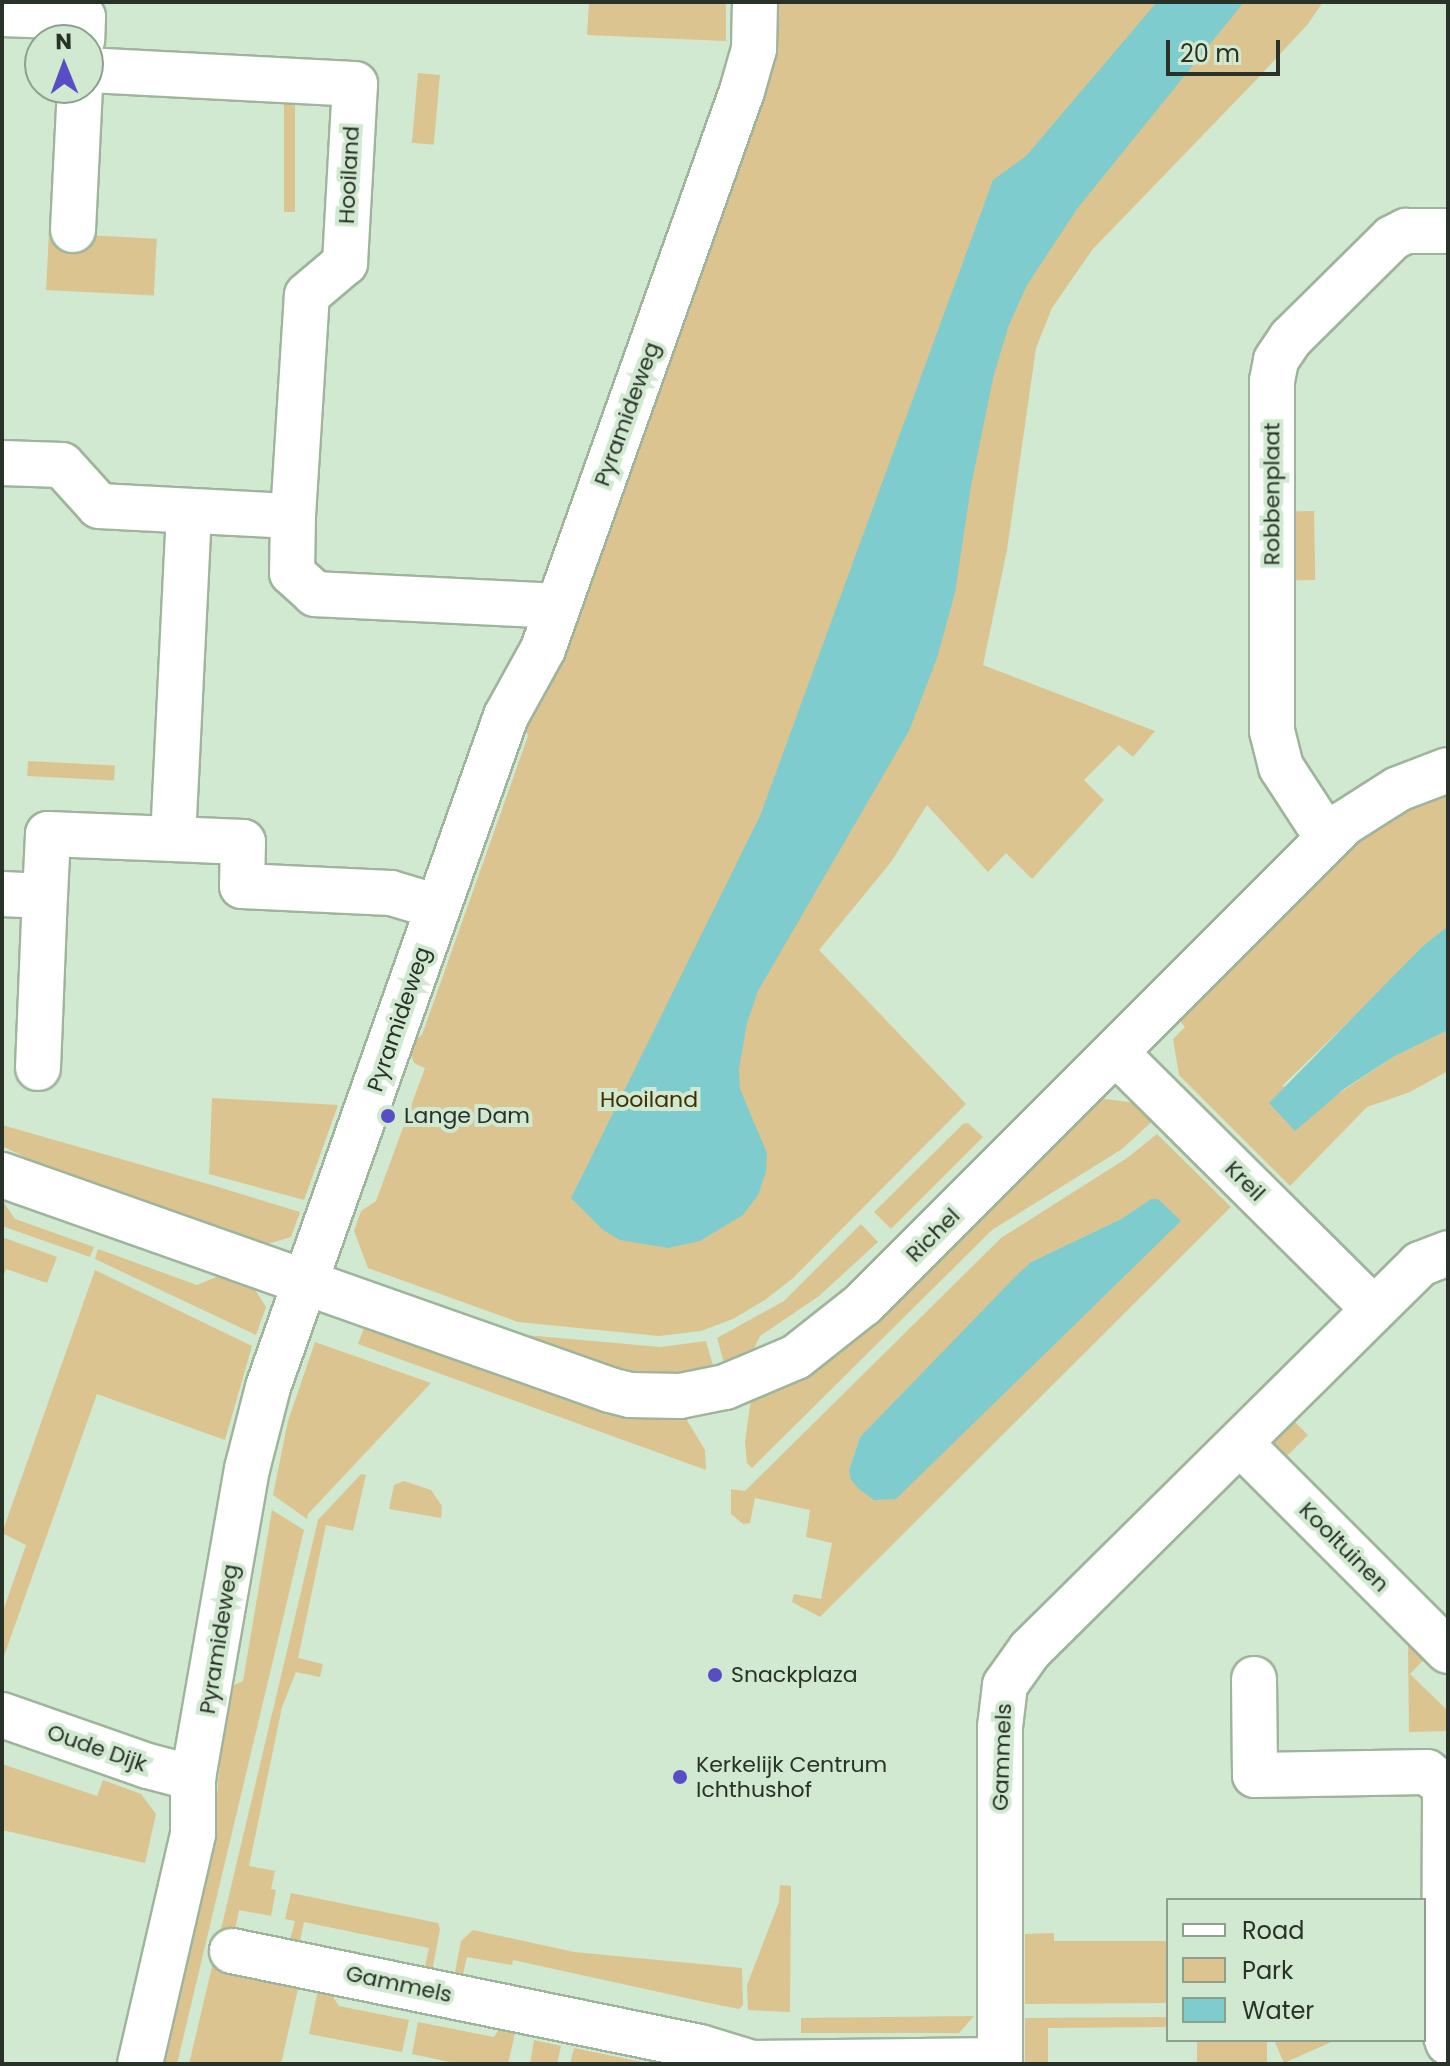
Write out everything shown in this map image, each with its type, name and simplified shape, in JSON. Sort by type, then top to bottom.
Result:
[{"type":"street","name":"Pyramideweg","points":[[140,2064],[193,1834],[193,1778],[251,1449],[268,1387],[506,716],[543,649],[742,91],[754,49],[755,2]]},
{"type":"street","points":[[2,14],[83,17],[83,24]]},
{"type":"street","name":"Hooiland","points":[[104,71],[355,84],[345,263],[307,295],[292,573],[315,594],[558,606]]},
{"type":"street","points":[[73,230],[79,104]]},
{"type":"street","name":"Robbenplaat","points":[[1328,839],[1281,767],[1272,731],[1272,381],[1276,360],[1291,338],[1392,238],[1406,231],[1448,231]]},
{"type":"street","points":[[2,463],[62,465],[99,506],[293,516]]},
{"type":"street","points":[[173,839],[189,512]]},
{"type":"street","name":"Richel","points":[[307,1282],[630,1395],[680,1396],[725,1387],[796,1357],[863,1304],[1355,814],[1383,797],[1448,770]]},
{"type":"street","points":[[38,1068],[48,834],[243,842],[242,886],[391,893],[438,907]]},
{"type":"street","points":[[2,894],[45,896]]},
{"type":"street","name":"Kreil","points":[[1116,1053],[1374,1309]]},
{"type":"street","points":[[2,1175],[307,1282]]},
{"type":"street","name":"Gammels","points":[[232,1951],[700,2047],[752,2063],[1000,2060],[1000,1727],[1005,1685],[1030,1650],[1420,1264],[1448,1253]]},
{"type":"street","name":"Kooltuinen","points":[[1240,1443],[1447,1649]]},
{"type":"street","points":[[1254,1679],[1255,1775],[1427,1772],[1447,1789],[1444,2030],[1448,2042]]},
{"type":"street","name":"Oude Dijk","points":[[2,1715],[148,1766],[193,1778]]},
{"type":"green space","points":[[589,2],[726,2],[726,41],[587,35]]},
{"type":"green space","name":"Hooiland","points":[[771,2],[1323,2],[1308,24],[1257,79],[1092,250],[1052,308],[1036,348],[1007,550],[983,665],[1155,731],[1133,757],[1119,745],[1084,780],[1104,800],[1032,879],[1006,853],[988,872],[927,805],[891,862],[819,950],[966,1104],[792,1279],[733,1319],[701,1331],[659,1336],[518,1322],[368,1268],[354,1231],[361,1211],[376,1201],[425,1068],[414,1063],[407,1044],[422,1035],[528,736],[522,722]]},
{"type":"green space","points":[[418,73],[440,75],[434,145],[412,143]]},
{"type":"green space","points":[[284,100],[295,100],[295,212],[284,212]]},
{"type":"green space","points":[[49,233],[157,239],[154,296],[46,290]]},
{"type":"green space","points":[[1287,511],[1314,511],[1315,580],[1288,580]]},
{"type":"green space","points":[[28,761],[115,766],[114,781],[27,776]]},
{"type":"green space","points":[[1448,791],[1448,926],[1282,1086],[1329,1100],[1393,1057],[1448,1030],[1448,1071],[1410,1092],[1367,1107],[1290,1186],[1179,1075],[1173,1039],[1185,1027],[1178,1019],[1366,833],[1401,811]]},
{"type":"green space","points":[[212,1098],[338,1105],[304,1200],[209,1174]]},
{"type":"green space","points":[[1098,1098],[1144,1104],[1157,1117],[1122,1149],[992,1230],[752,1468],[747,1463],[745,1442],[751,1399]]},
{"type":"green space","points":[[968,1123],[983,1137],[891,1229],[874,1212],[963,1124]]},
{"type":"green space","points":[[2,1125],[300,1212],[291,1237],[264,1245],[56,1172],[2,1146]]},
{"type":"green space","points":[[1157,1134],[1231,1207],[820,1617],[792,1602],[794,1594],[821,1599],[832,1543],[806,1537],[810,1510],[755,1498],[750,1523],[743,1524],[731,1514],[731,1489],[745,1491],[1001,1238],[1127,1158]],"holes":[[[1151,1199],[849,1470],[860,1437],[1031,1262],[1121,1219]]]},
{"type":"green space","points":[[2,1200],[15,1219],[94,1247],[90,1257],[2,1226]]},
{"type":"green space","points":[[861,1224],[878,1242],[819,1296],[760,1336],[750,1357],[725,1366],[717,1338],[784,1301]]},
{"type":"green space","points":[[2,1237],[57,1257],[47,1283],[6,1269],[2,1280]]},
{"type":"green space","points":[[98,1249],[197,1285],[221,1275],[254,1288],[266,1307],[256,1335],[95,1259]]},
{"type":"green space","points":[[95,1270],[252,1346],[225,1440],[97,1394],[4,1656],[2,1614],[26,1545],[2,1533]]},
{"type":"green space","points":[[366,1323],[683,1414],[705,1450],[706,1470],[358,1344]]},
{"type":"green space","points":[[514,1334],[661,1347],[706,1341],[714,1369],[676,1376],[626,1373]]},
{"type":"green space","points":[[315,1342],[431,1383],[308,1514],[307,1519],[273,1495],[288,1421]]},
{"type":"green space","points":[[1288,1415],[1308,1435],[1279,1464],[1271,1439]]},
{"type":"green space","points":[[361,1474],[366,1475],[353,1531],[326,1525],[298,1658],[323,1664],[320,1677],[296,1672],[282,1707],[249,1866],[275,1871],[271,1889],[276,1890],[271,1916],[239,1910],[228,1965],[300,1980],[281,2064],[189,2064],[318,1520]]},
{"type":"green space","points":[[404,1481],[431,1490],[442,1506],[441,1518],[389,1509],[394,1485]]},
{"type":"green space","points":[[272,1510],[304,1530],[177,2064],[157,2064],[216,1806],[227,1688],[243,1681]]},
{"type":"green space","points":[[1408,1642],[1430,1653],[1410,1674],[1448,1711],[1448,1731],[1409,1732]]},
{"type":"green space","points":[[2,1764],[97,1796],[103,1780],[141,1794],[156,1814],[145,1863],[2,1830]]},
{"type":"green space","points":[[780,1885],[791,1886],[790,2012],[748,2010],[747,1985],[779,1902]]},
{"type":"green space","points":[[291,1893],[438,1923],[440,1929],[431,1977],[423,1975],[429,1948],[304,1922],[298,1950],[288,1948],[295,1921],[285,1919]]},
{"type":"green space","points":[[473,1930],[574,1952],[742,1968],[743,2005],[739,2009],[513,1960],[512,1965],[467,1957],[461,1983],[453,1982],[461,1941]]},
{"type":"green space","points":[[1054,1933],[1054,1941],[1166,1941],[1166,2003],[1025,2004],[1025,1934]]},
{"type":"green space","points":[[319,1984],[326,1986],[339,2006],[409,2020],[402,2052],[309,2034]]},
{"type":"green space","points":[[974,2016],[959,2033],[801,2033],[801,2018]]},
{"type":"green space","points":[[1166,2017],[1166,2027],[1048,2028],[1048,2064],[1025,2064],[1025,2018]]},
{"type":"green space","points":[[418,2022],[494,2037],[503,2023],[517,2024],[508,2064],[459,2064],[412,2054]]},
{"type":"green space","points":[[534,2040],[561,2046],[557,2064],[530,2064]]},
{"type":"green space","points":[[1197,2042],[1267,2042],[1267,2064],[1197,2064]]},
{"type":"green space","points":[[1275,2042],[1331,2042],[1284,2063]]},
{"type":"green space","points":[[574,2048],[651,2064],[570,2064]]},
{"type":"water","points":[[1157,2],[1244,2],[1077,209],[1027,285],[1009,325],[994,374],[971,486],[955,593],[937,658],[909,731],[758,991],[747,1023],[739,1069],[740,1089],[767,1153],[766,1172],[758,1195],[743,1215],[700,1241],[668,1248],[620,1240],[603,1230],[571,1198],[760,816],[993,180],[1026,156]]},
{"type":"water","points":[[1448,926],[1448,1030],[1393,1057],[1344,1089],[1295,1131],[1269,1103],[1422,947]]},
{"type":"water","points":[[1151,1199],[1158,1199],[1181,1221],[896,1499],[874,1500],[859,1489],[851,1480],[849,1470],[860,1437],[1015,1277],[1031,1262],[1121,1219]]},
{"type":"place","name":"Lange Dam","points":[[388,1116]]},
{"type":"place","name":"Snackplaza","points":[[715,1675]]},
{"type":"place","name":"Kerkelijk Centrum Ichthushof","points":[[680,1777]]}]
